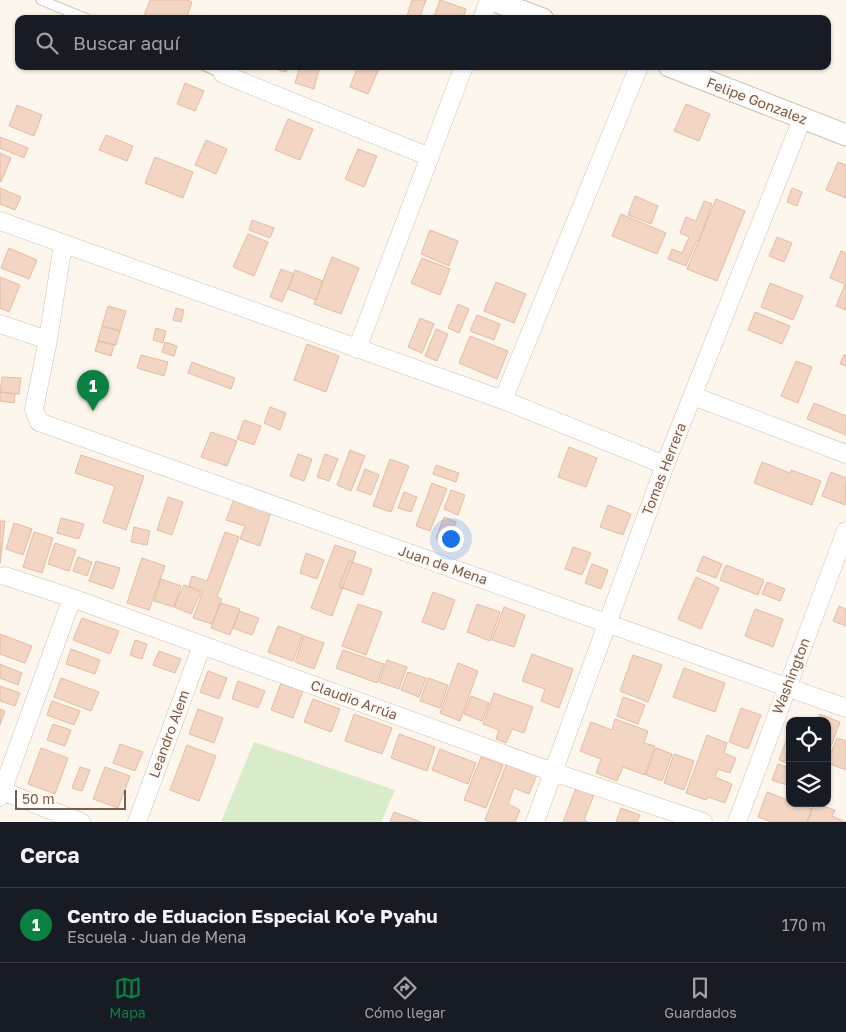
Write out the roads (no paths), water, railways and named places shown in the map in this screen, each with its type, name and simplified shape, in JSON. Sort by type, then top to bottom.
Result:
[{"type":"street","points":[[484,15],[491,0],[531,15]]},
{"type":"street","points":[[357,348],[463,70]]},
{"type":"street","points":[[503,400],[637,70]]},
{"type":"street","name":"Felipe Gonzalez","points":[[679,70],[846,135]]},
{"type":"street","points":[[223,74],[430,157]]},
{"type":"street","name":"Tomas Herrera","points":[[535,822],[665,465],[802,119]]},
{"type":"street","points":[[0,221],[503,400],[665,465]]},
{"type":"street","points":[[0,324],[48,340],[63,244]]},
{"type":"street","name":"Juan de Mena","points":[[48,340],[34,409],[39,422],[846,708]]},
{"type":"street","points":[[693,396],[846,454]]},
{"type":"street","name":"Washington","points":[[737,822],[846,531]]},
{"type":"street","name":"Claudio Arrúa","points":[[5,576],[72,598],[553,772],[702,822]]},
{"type":"street","points":[[72,598],[1,792],[81,822]]},
{"type":"street","name":"Leandro Alem","points":[[137,822],[202,645]]},
{"type":"lane","points":[[41,0],[77,15]]},
{"type":"lane","points":[[214,70],[223,74]]},
{"type":"place","name":"Centro de Eduacion Especial Ko'e Pyahu","points":[[93,411]]}]
